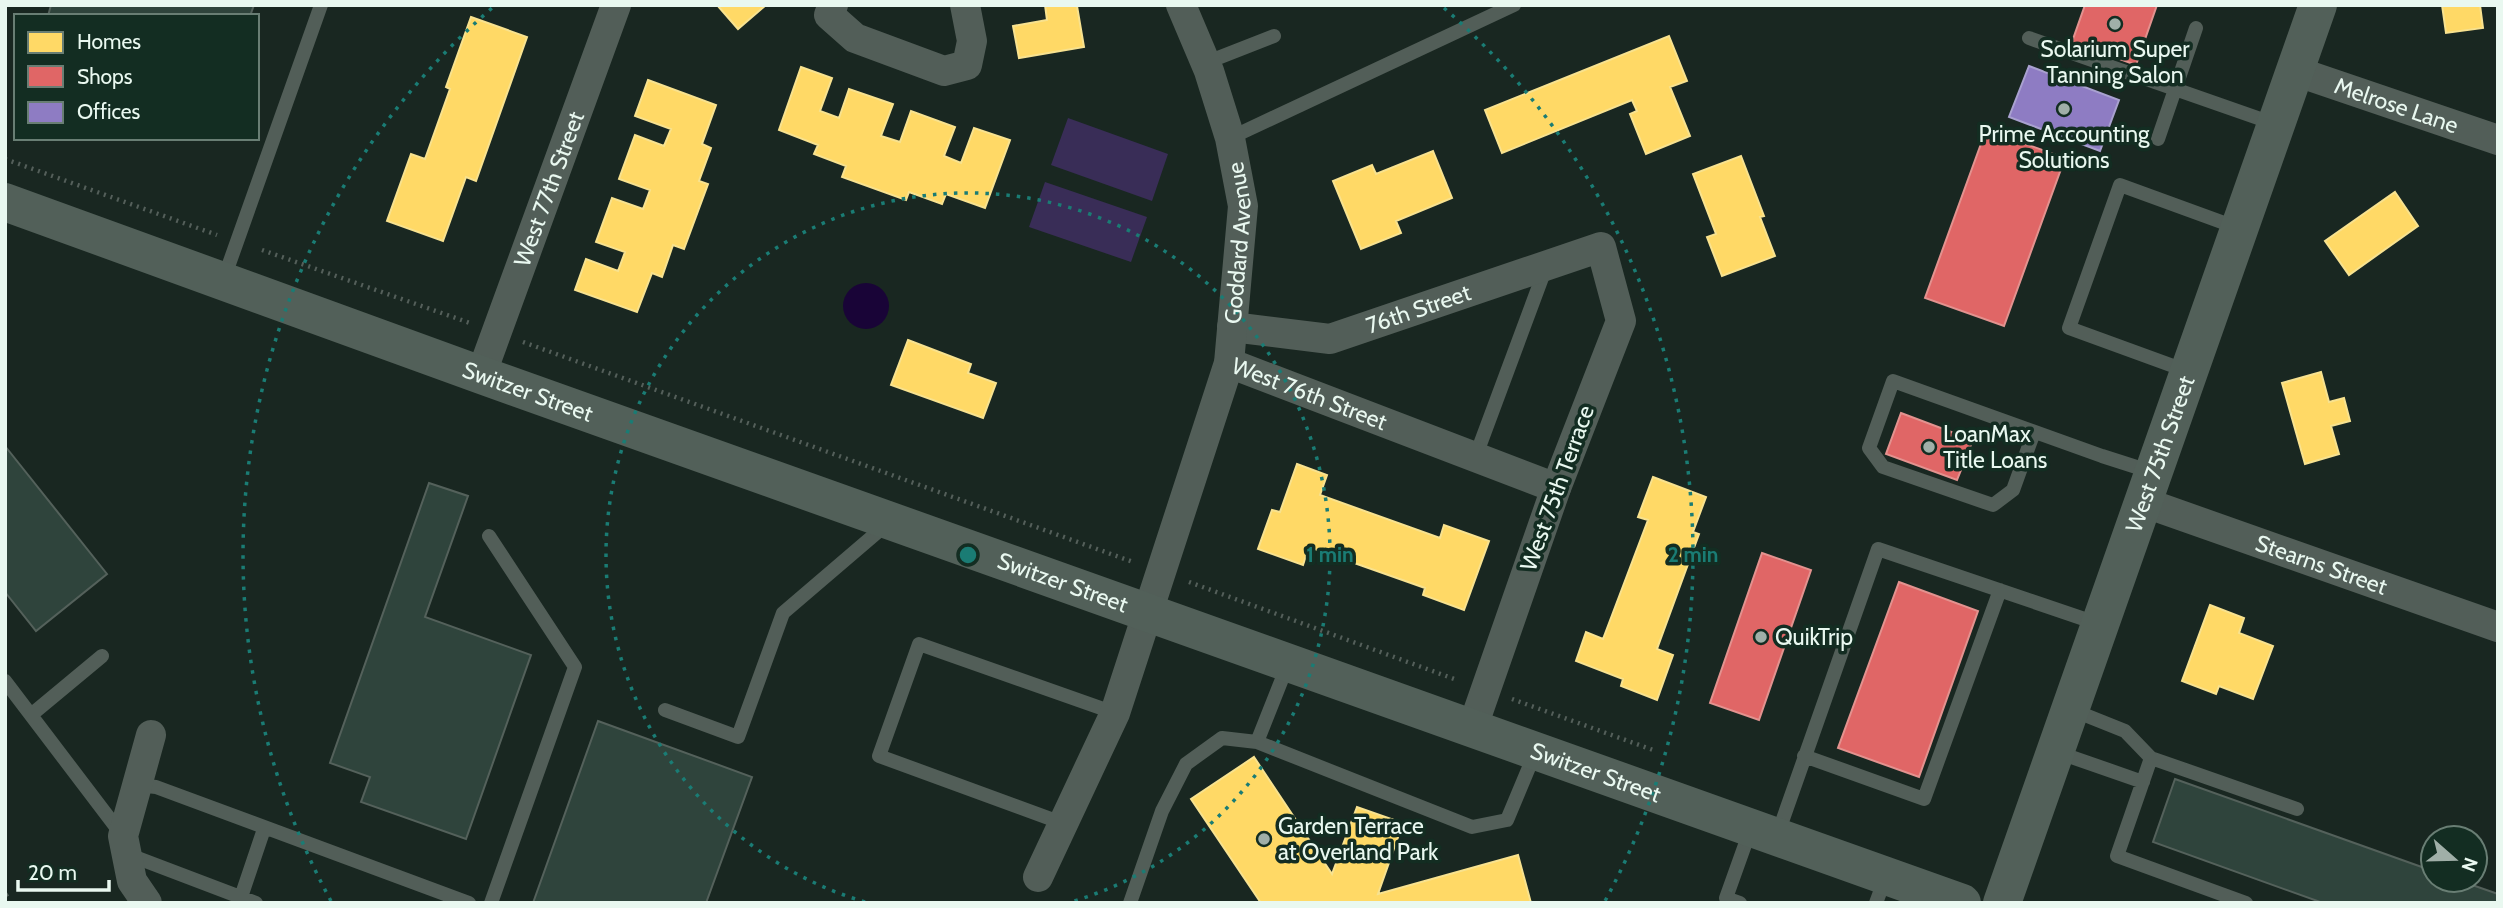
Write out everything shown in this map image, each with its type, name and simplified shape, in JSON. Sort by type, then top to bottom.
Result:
[{"type":"street","name":"West 77th Street","points":[[481,375],[617,5]]},
{"type":"street","points":[[833,5],[828,15],[855,38],[944,71],[967,65],[972,41],[965,5]]},
{"type":"street","name":"Goddard Avenue","points":[[1181,5],[1205,62],[1230,138],[1243,206],[1229,363]]},
{"type":"street","name":"West 75th Street","points":[[2002,903],[2318,5]]},
{"type":"street","name":"Melrose Lane","points":[[2295,71],[2498,139]]},
{"type":"street","name":"Switzer Street","points":[[5,202],[481,375],[1764,832],[1882,889],[1962,903]]},
{"type":"street","name":"76th Street","points":[[1232,327],[1330,339],[1601,247]]},
{"type":"street","name":"West 75th Terrace","points":[[1472,729],[1556,488],[1621,321],[1601,247]]},
{"type":"street","name":"West 76th Street","points":[[1038,877],[1115,713],[1229,363],[1556,488]]},
{"type":"street","name":"Stearns Street","points":[[2148,487],[2498,627]]},
{"type":"street","points":[[147,903],[132,881],[125,845],[137,785],[151,735]]},
{"type":"lane","points":[[223,281],[321,5]]},
{"type":"lane","points":[[1230,138],[1514,5]]},
{"type":"lane","points":[[2158,139],[2196,28]]},
{"type":"lane","points":[[1205,62],[1274,36]]},
{"type":"lane","points":[[2029,38],[2276,125]]},
{"type":"lane","points":[[2189,372],[2068,328],[2120,185],[2239,229]]},
{"type":"lane","points":[[1475,458],[1547,266]]},
{"type":"lane","points":[[2034,432],[2013,490],[1993,505],[1883,467],[1869,448],[1893,381],[2034,432],[2148,487]]},
{"type":"lane","points":[[665,710],[738,737],[783,613],[890,521]]},
{"type":"lane","points":[[489,536],[575,667],[491,903]]},
{"type":"lane","points":[[1740,903],[1726,898],[1804,756],[1878,549],[2101,624]]},
{"type":"lane","points":[[1804,756],[1924,799],[2000,590]]},
{"type":"lane","points":[[1062,823],[879,756],[919,644],[1115,713]]},
{"type":"lane","points":[[31,715],[102,656]]},
{"type":"lane","points":[[1257,742],[1288,664]]},
{"type":"lane","points":[[5,681],[125,845],[239,900],[256,903]]},
{"type":"lane","points":[[2070,709],[2125,732],[2151,758],[2297,809]]},
{"type":"lane","points":[[1130,903],[1163,811],[1186,764],[1222,737],[1257,742],[1472,827],[1507,820],[1535,752]]},
{"type":"lane","points":[[2055,751],[2143,782]]},
{"type":"lane","points":[[2151,758],[2117,856],[2246,903]]},
{"type":"lane","points":[[137,785],[156,788],[469,903]]},
{"type":"lane","points":[[239,900],[264,829]]},
{"type":"path","points":[[5,159],[225,237]]},
{"type":"path","points":[[262,250],[481,327]]},
{"type":"path","points":[[513,338],[1138,564]]},
{"type":"path","points":[[1186,581],[1465,682]]},
{"type":"path","points":[[1508,698],[1653,750]]},
{"type":"shaded area","points":[[1068,118],[1168,154],[1152,201],[1051,165]]},
{"type":"shaded area","points":[[1045,182],[1147,217],[1131,262],[1029,227]]},
{"type":"shaded area","points":[[866,283],[882,290],[889,306],[882,322],[866,329],[850,322],[843,306],[850,290]]},
{"type":"building: Homes","points":[[717,5],[766,5],[738,29]]},
{"type":"building: Homes","points":[[1045,5],[1082,5],[1077,6],[1084,47],[1019,58],[1013,26],[1047,20]]},
{"type":"building: Homes","points":[[2442,5],[2480,5],[2483,28],[2446,33]]},
{"type":"building: Homes","points":[[471,17],[527,37],[476,181],[466,177],[443,241],[387,221],[411,154],[425,159],[450,89],[446,87]]},
{"type":"building: Homes","points":[[1669,36],[1687,81],[1670,87],[1690,136],[1646,154],[1630,114],[1637,111],[1632,100],[1502,153],[1485,110]]},
{"type":"building: Homes","points":[[801,67],[832,78],[820,111],[839,118],[849,89],[893,104],[881,136],[900,142],[911,111],[955,127],[944,156],[961,163],[974,128],[1010,140],[985,208],[946,194],[942,204],[909,192],[906,200],[842,177],[846,166],[814,154],[818,145],[779,130]]},
{"type":"building: Homes","points":[[648,80],[716,105],[702,144],[711,148],[699,181],[708,184],[684,249],[673,245],[662,277],[652,273],[637,312],[575,290],[586,259],[618,271],[625,252],[596,242],[612,198],[643,209],[650,190],[619,179],[635,135],[664,146],[671,129],[635,116]]},
{"type":"building: Homes","points":[[1433,151],[1452,198],[1396,221],[1401,233],[1361,249],[1333,181],[1372,165],[1376,174]]},
{"type":"building: Homes","points":[[1741,156],[1764,216],[1760,217],[1775,256],[1722,276],[1707,237],[1716,234],[1693,174]]},
{"type":"building: Homes","points":[[2395,192],[2418,226],[2349,275],[2325,241]]},
{"type":"building: Homes","points":[[908,340],[971,364],[968,373],[996,383],[983,418],[891,385]]},
{"type":"building: Homes","points":[[2321,372],[2329,402],[2344,398],[2350,421],[2331,426],[2339,454],[2305,464],[2282,383]]},
{"type":"building: Homes","points":[[1297,464],[1327,475],[1320,495],[1440,538],[1444,525],[1489,541],[1464,610],[1423,595],[1425,588],[1309,547],[1303,565],[1258,549],[1272,510],[1280,512]]},
{"type":"building: Homes","points":[[1653,477],[1706,497],[1693,532],[1699,534],[1657,649],[1673,655],[1657,700],[1621,686],[1623,679],[1576,661],[1586,632],[1603,639],[1648,520],[1638,517]]},
{"type":"building: Homes","points":[[2210,605],[2244,618],[2239,633],[2273,646],[2253,699],[2219,686],[2216,694],[2182,681]]},
{"type":"building: Homes","name":"Garden Terrace at Overland Park","points":[[1254,757],[1332,874],[1357,807],[1403,823],[1378,894],[1518,855],[1531,903],[1261,903],[1191,799]]},
{"type":"building: Shops","name":"Solarium Super Tanning Salon","points":[[2085,5],[2157,5],[2136,65],[2072,42]]},
{"type":"building: Shops","points":[[1986,130],[2065,158],[2004,326],[1925,298]]},
{"type":"building: Shops","name":"LoanMax Title Loans","points":[[1901,413],[1973,440],[1957,480],[1886,454]]},
{"type":"building: Shops","name":"QuikTrip","points":[[1762,553],[1811,570],[1759,720],[1710,703]]},
{"type":"building: Shops","name":"QuikTrip","points":[[1899,582],[1978,611],[1919,777],[1838,748]]},
{"type":"building: Offices","name":"Prime Accounting Solutions","points":[[2029,66],[2119,100],[2100,151],[2009,117]]},
{"type":"building: Other","points":[[51,5],[254,5],[251,14],[49,14]]},
{"type":"building: Other","points":[[5,446],[107,574],[36,631],[5,592]]},
{"type":"building: Other","points":[[429,483],[468,496],[425,617],[531,655],[466,839],[361,802],[370,777],[330,763]]},
{"type":"building: Other","points":[[598,721],[752,777],[706,903],[533,903]]},
{"type":"building: Other","points":[[2175,779],[2419,866],[2419,894],[2489,894],[2489,891],[2498,894],[2498,903],[2323,903],[2153,842]]},
{"type":"railway","points":[[5,894],[11,903]]},
{"type":"place","name":"Solarium Super Tanning Salon","points":[[2115,24]]},
{"type":"place","name":"Prime Accounting Solutions","points":[[2064,109]]},
{"type":"place","name":"LoanMax Title Loans","points":[[1929,447]]},
{"type":"place","name":"QuikTrip","points":[[1761,637]]},
{"type":"place","name":"Garden Terrace at Overland Park","points":[[1264,839]]}]
